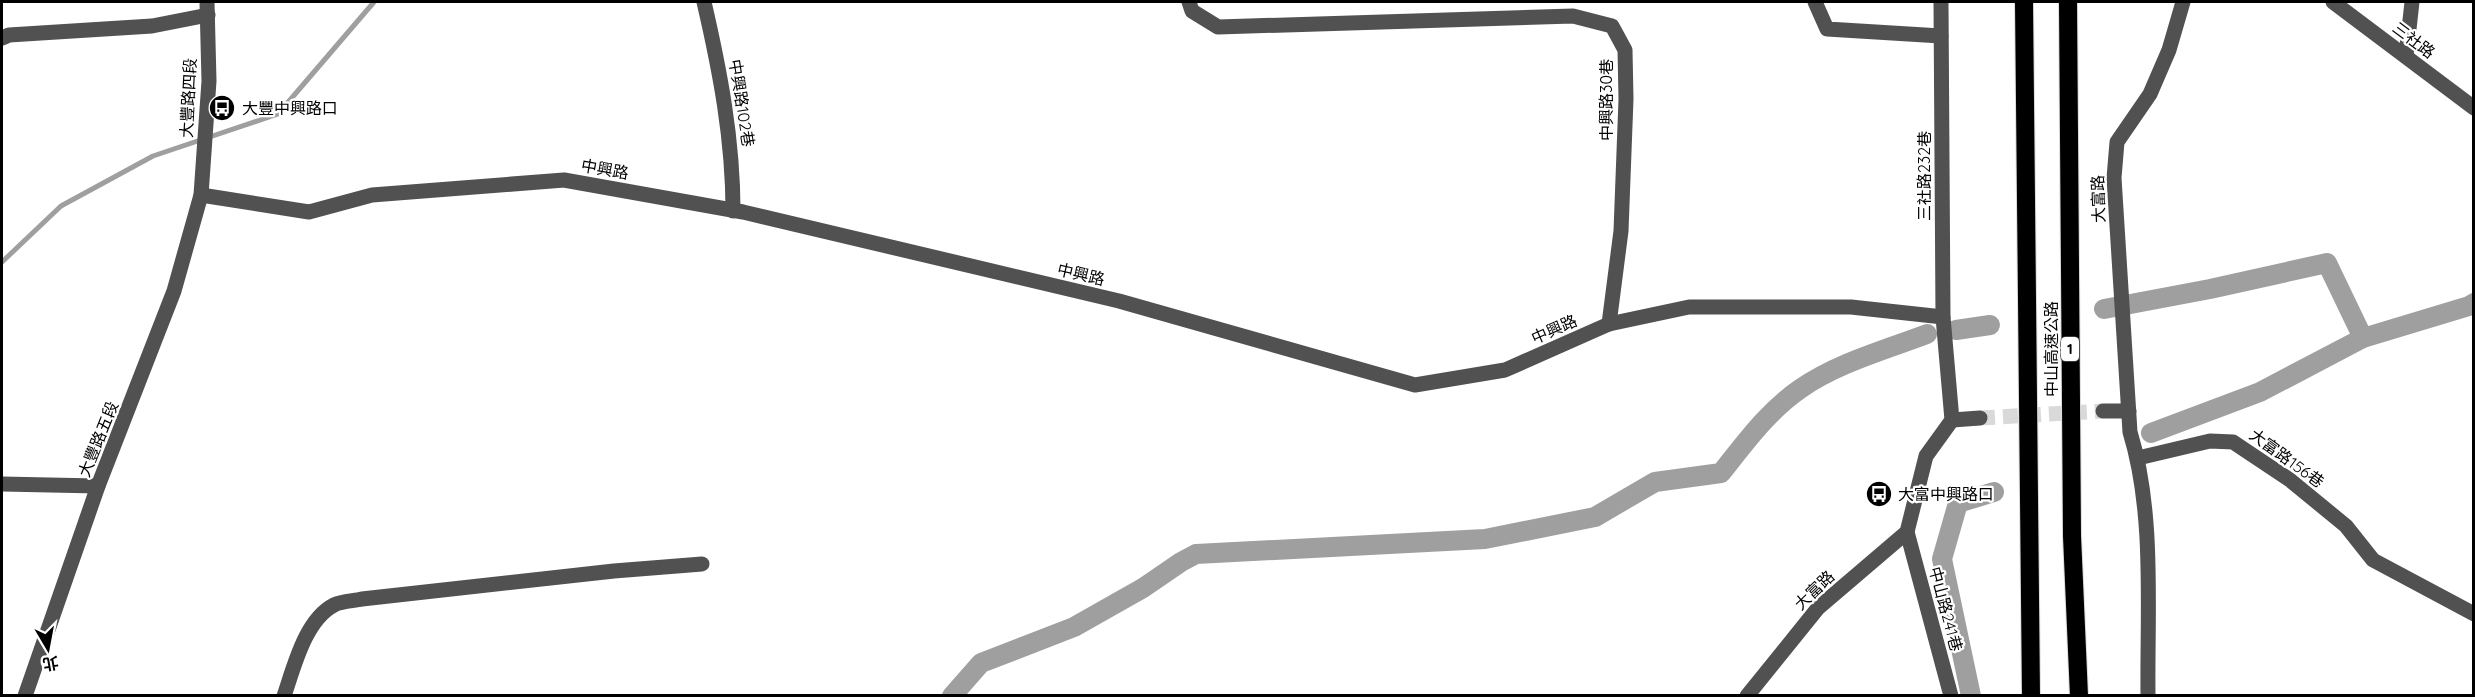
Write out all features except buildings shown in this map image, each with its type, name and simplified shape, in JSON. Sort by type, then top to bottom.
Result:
[{"type":"highway","name":"中山高速公路","points":[[2024,2],[2031,696]]},
{"type":"highway","name":"中山高速公路","points":[[2068,2],[2072,536],[2079,696]]},
{"type":"street","name":"中興路102巷","points":[[704,2],[718,63],[728,127],[733,165],[734,211]]},
{"type":"street","name":"中興路30巷","points":[[1189,2],[1192,12],[1218,27],[1575,9],[1612,26],[1625,50],[1626,99],[1621,231],[1609,324]]},
{"type":"street","points":[[1815,2],[1827,29],[1941,36]]},
{"type":"street","name":"三社路232巷","points":[[1941,2],[1943,317]]},
{"type":"street","name":"大富路","points":[[2138,458],[2130,432],[2114,178],[2117,142],[2150,94],[2169,50],[2183,2]]},
{"type":"street","name":"三社路","points":[[2333,2],[2474,108]]},
{"type":"street","points":[[2406,56],[2412,2]]},
{"type":"street","points":[[2,38],[152,26],[208,8]]},
{"type":"street","name":"大豐路四段","points":[[201,195],[209,81],[208,8]]},
{"type":"street","name":"中興路","points":[[201,195],[309,212],[372,195],[564,180],[734,211],[1119,301],[1415,385],[1505,370],[1609,324],[1689,307],[1851,307],[1943,317]]},
{"type":"street","name":"大豐路五段","points":[[25,696],[98,486],[174,291],[201,195]]},
{"type":"street","points":[[1907,532],[1926,456],[1952,420],[1943,317]]},
{"type":"street","points":[[2103,411],[2129,411]]},
{"type":"street","points":[[1952,420],[1980,418]]},
{"type":"street","name":"大富路156巷","points":[[2138,458],[2210,441],[2233,442],[2290,480],[2346,526],[2373,560],[2474,614]]},
{"type":"street","points":[[2138,458],[2146,511],[2148,696]]},
{"type":"street","points":[[2,484],[98,486]]},
{"type":"street","name":"大富路","points":[[1747,696],[1818,608],[1907,532]]},
{"type":"street","name":"中山路241巷","points":[[1907,532],[1951,696]]},
{"type":"street","points":[[284,696],[301,645],[313,625],[334,605],[362,599],[591,573],[702,564]]},
{"type":"waterway","points":[[2,262],[61,206],[153,156],[278,114],[374,2]]},
{"type":"waterway","points":[[2104,309],[2210,289],[2327,263],[2363,338]]},
{"type":"waterway","points":[[2151,433],[2260,392],[2363,338],[2474,303]]},
{"type":"waterway","points":[[1956,330],[1990,325]]},
{"type":"waterway","points":[[952,696],[981,663],[1074,627],[1143,588],[1196,554],[1485,539],[1595,517],[1655,482],[1721,473],[1767,417],[1800,389],[1845,364],[1927,334]]},
{"type":"waterway","points":[[1971,696],[1942,559],[1958,503],[1994,492]]},
{"type":"tunnel","points":[[1980,418],[2103,411]]},
{"type":"place","name":"大豐中興路口","points":[[222,108]]},
{"type":"place","name":"大富中興路口","points":[[1879,494]]}]
